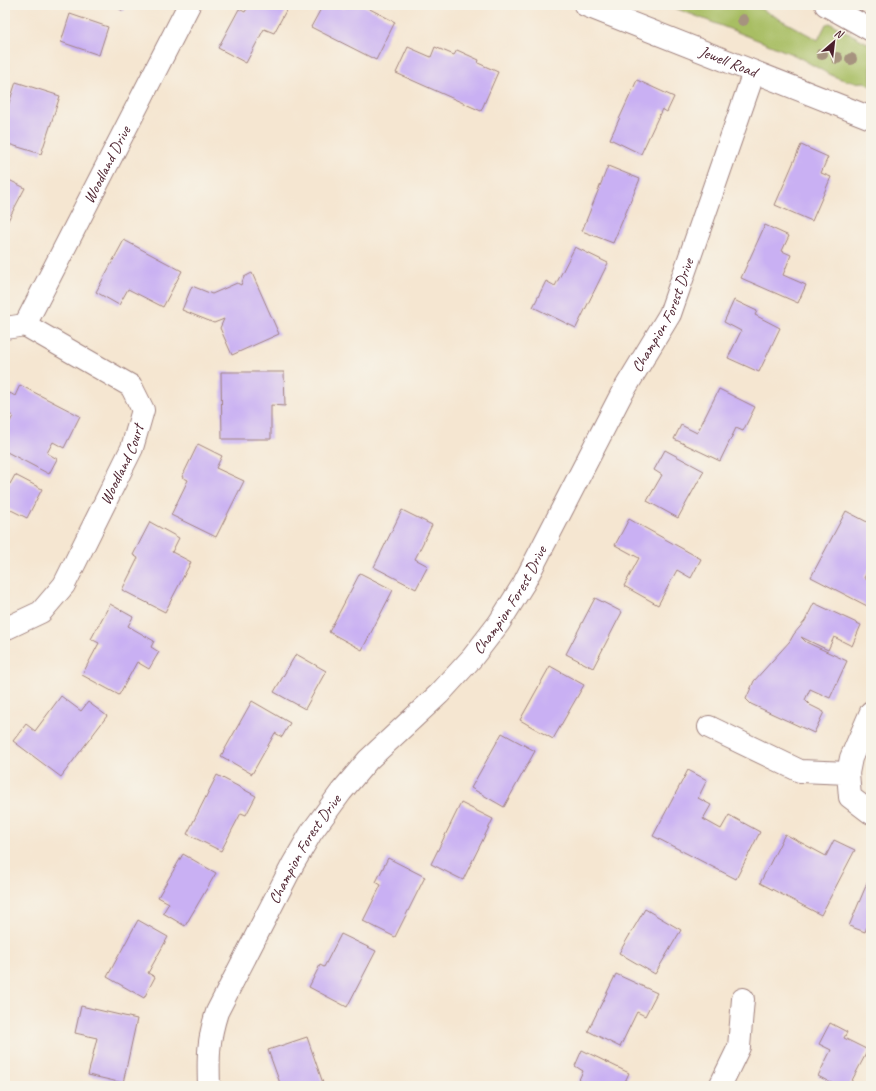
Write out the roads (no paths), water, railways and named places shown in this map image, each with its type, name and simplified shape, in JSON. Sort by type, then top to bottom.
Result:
[{"type":"street","name":"Woodland Drive","points":[[15,326],[189,5]]},
{"type":"street","points":[[826,5],[871,30]]},
{"type":"street","name":"Jewell Road","points":[[596,7],[871,118]]},
{"type":"street","name":"Champion Forest Drive","points":[[209,1086],[208,1058],[210,1038],[217,1012],[293,864],[308,839],[342,792],[368,760],[438,694],[472,658],[499,623],[524,583],[622,395],[670,314],[754,72]]},
{"type":"street","name":"Woodland Court","points":[[7,628],[42,612],[64,585],[132,448],[143,410],[131,386],[15,326]]},
{"type":"street","points":[[871,712],[851,758],[848,773],[850,797],[871,813]]},
{"type":"street","points":[[709,727],[800,771],[848,773]]},
{"type":"street","points":[[720,1086],[738,1047],[743,999]]}]
